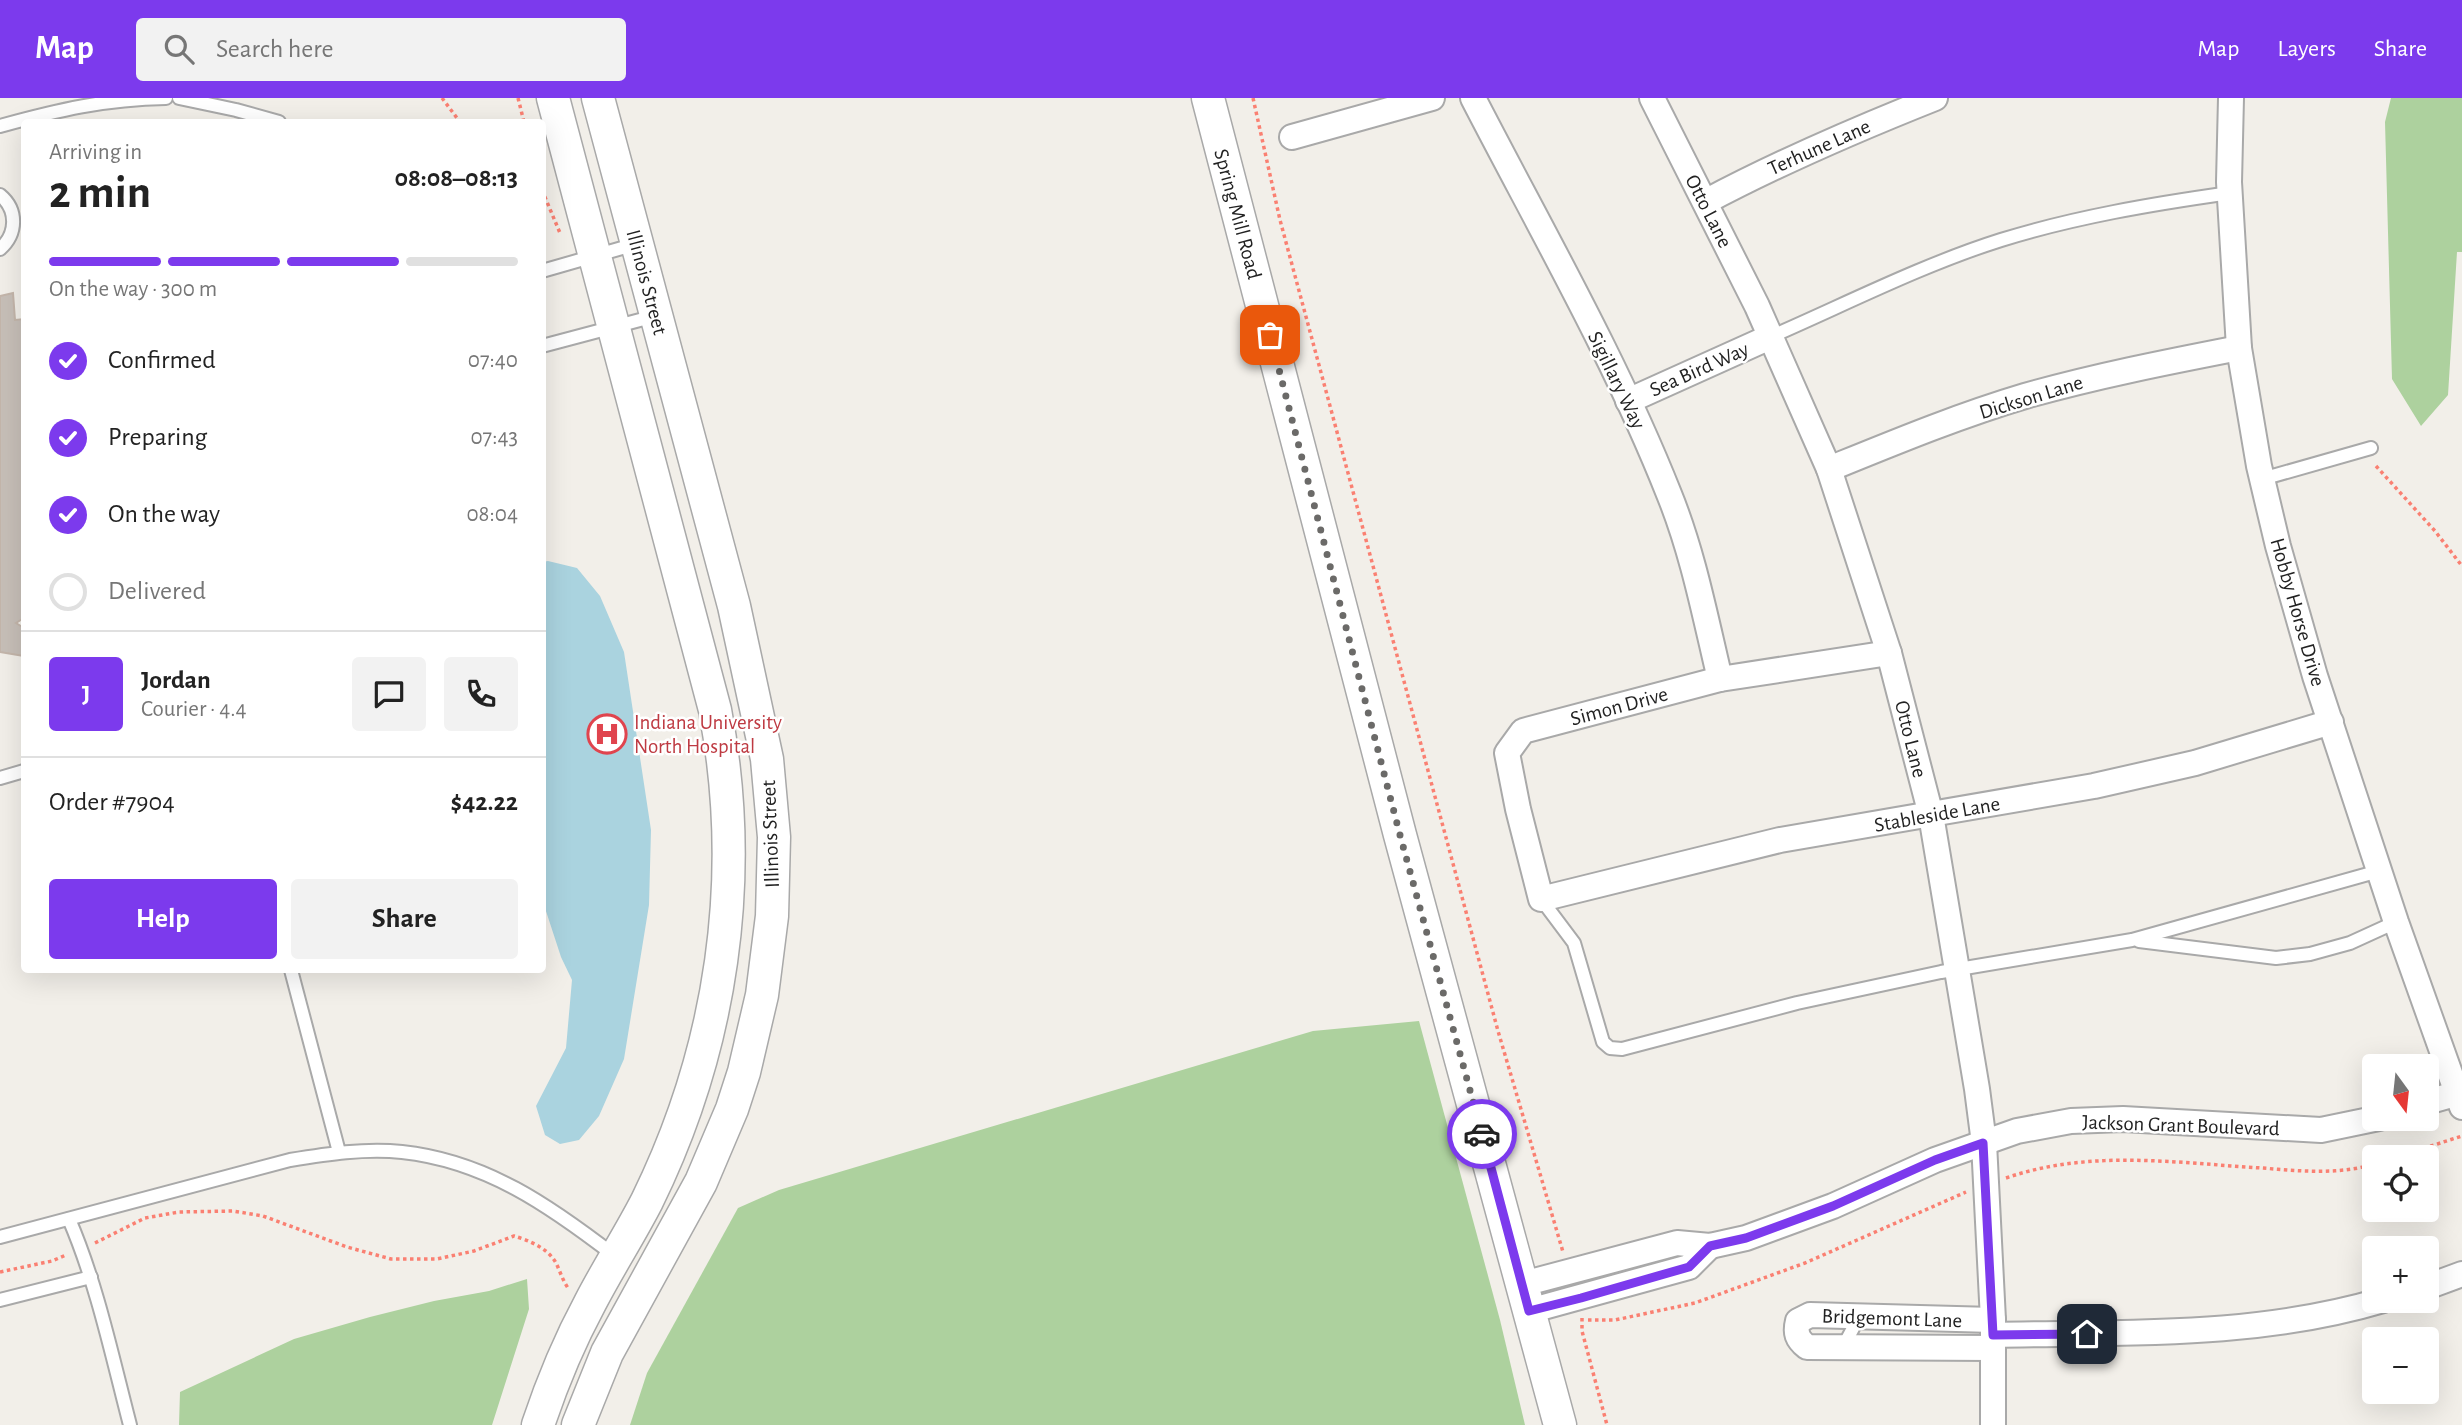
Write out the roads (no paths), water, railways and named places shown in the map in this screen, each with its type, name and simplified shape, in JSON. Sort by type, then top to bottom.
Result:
[{"type":"street","name":"Illinois Street","points":[[538,1425],[572,1338],[647,1200],[678,1129],[703,1055],[712,1018],[725,942],[730,864],[727,786],[715,710],[614,327],[582,260],[553,98]]},
{"type":"street","name":"Illinois Street","points":[[578,1425],[607,1353],[701,1182],[732,1109],[744,1072],[762,995],[772,916],[774,837],[767,760],[734,606],[598,98]]},
{"type":"street","name":"Spring Mill Road","points":[[1208,98],[1400,835],[1560,1425]]},
{"type":"street","points":[[1292,137],[1432,98]]},
{"type":"street","name":"Sigillary Way","points":[[1473,98],[1628,401],[1670,495],[1694,565],[1720,679]]},
{"type":"street","name":"Otto Lane","points":[[1652,98],[1770,337],[1829,469],[1889,653],[1931,815],[1983,1143],[1993,1334],[1993,1425]]},
{"type":"street","name":"Terhune Lane","points":[[1705,201],[1839,136],[1935,98]]},
{"type":"street","name":"Hobby Horse Drive","points":[[2231,98],[2230,193],[2239,348],[2262,479],[2285,572],[2331,722],[2396,922],[2460,1097]]},
{"type":"street","name":"Sea Bird Way","points":[[1628,401],[1770,337]]},
{"type":"street","name":"Dickson Lane","points":[[1829,469],[2022,397],[2114,372],[2239,348]]},
{"type":"street","name":"Simon Drive","points":[[1541,899],[1507,753],[1523,731],[1720,679],[1889,653]]},
{"type":"street","name":"Stableside Lane","points":[[1541,899],[1780,840],[2094,786],[2196,764],[2331,722]]},
{"type":"street","points":[[2440,1100],[2460,1097]]},
{"type":"street","name":"Jackson Grant Boulevard","points":[[1526,1297],[1574,1272],[1677,1243],[1710,1246],[1746,1238],[1833,1206],[1935,1160],[2017,1131],[2071,1121],[2123,1119],[2321,1130],[2362,1122]]},
{"type":"street","name":"Jackson Grant Boulevard","points":[[1526,1297],[1581,1298],[1689,1267],[1710,1246]]},
{"type":"street","points":[[2439,1283],[2462,1274]]},
{"type":"street","name":"Bridgemont Lane","points":[[1993,1334],[1931,1333],[1859,1317],[1810,1315],[1798,1321],[1796,1329],[1799,1341],[1807,1347],[1843,1347],[1931,1333],[2160,1333],[2255,1326],[2307,1318],[2362,1305]]},
{"type":"lane","points":[[26,119],[62,109],[123,99],[166,98]]},
{"type":"lane","points":[[179,98],[268,119]]},
{"type":"lane","points":[[62,109],[64,119]]},
{"type":"lane","points":[[0,126],[21,120]]},
{"type":"lane","points":[[1770,337],[1928,268],[1999,241],[2077,219],[2230,193]]},
{"type":"lane","points":[[0,195],[12,211],[14,222],[12,234],[0,249]]},
{"type":"lane","points":[[546,270],[636,244]]},
{"type":"lane","points":[[546,345],[656,316]]},
{"type":"lane","points":[[2262,479],[2371,448]]},
{"type":"lane","points":[[0,778],[21,772]]},
{"type":"lane","points":[[1541,899],[1574,943],[1603,1042],[1610,1048],[1622,1049],[1797,1003],[1957,969],[2132,940],[2379,871]]},
{"type":"lane","points":[[2132,940],[2276,958],[2310,954],[2350,943],[2396,922]]},
{"type":"lane","points":[[292,973],[339,1152]]},
{"type":"lane","points":[[0,1237],[290,1160],[339,1152],[401,1152],[452,1161],[490,1175],[541,1202],[616,1256]]},
{"type":"lane","points":[[69,1219],[82,1249],[130,1425]]},
{"type":"lane","points":[[0,1300],[90,1277]]},
{"type":"lane","points":[[1843,1347],[1859,1317]]},
{"type":"water","points":[[546,561],[577,568],[600,596],[624,652],[651,830],[649,905],[624,1059],[599,1116],[579,1140],[560,1144],[545,1135],[536,1106],[566,1048],[572,980],[561,957],[546,911]]},
{"type":"place","name":"Indiana University North Hospital","points":[[607,734]]}]
